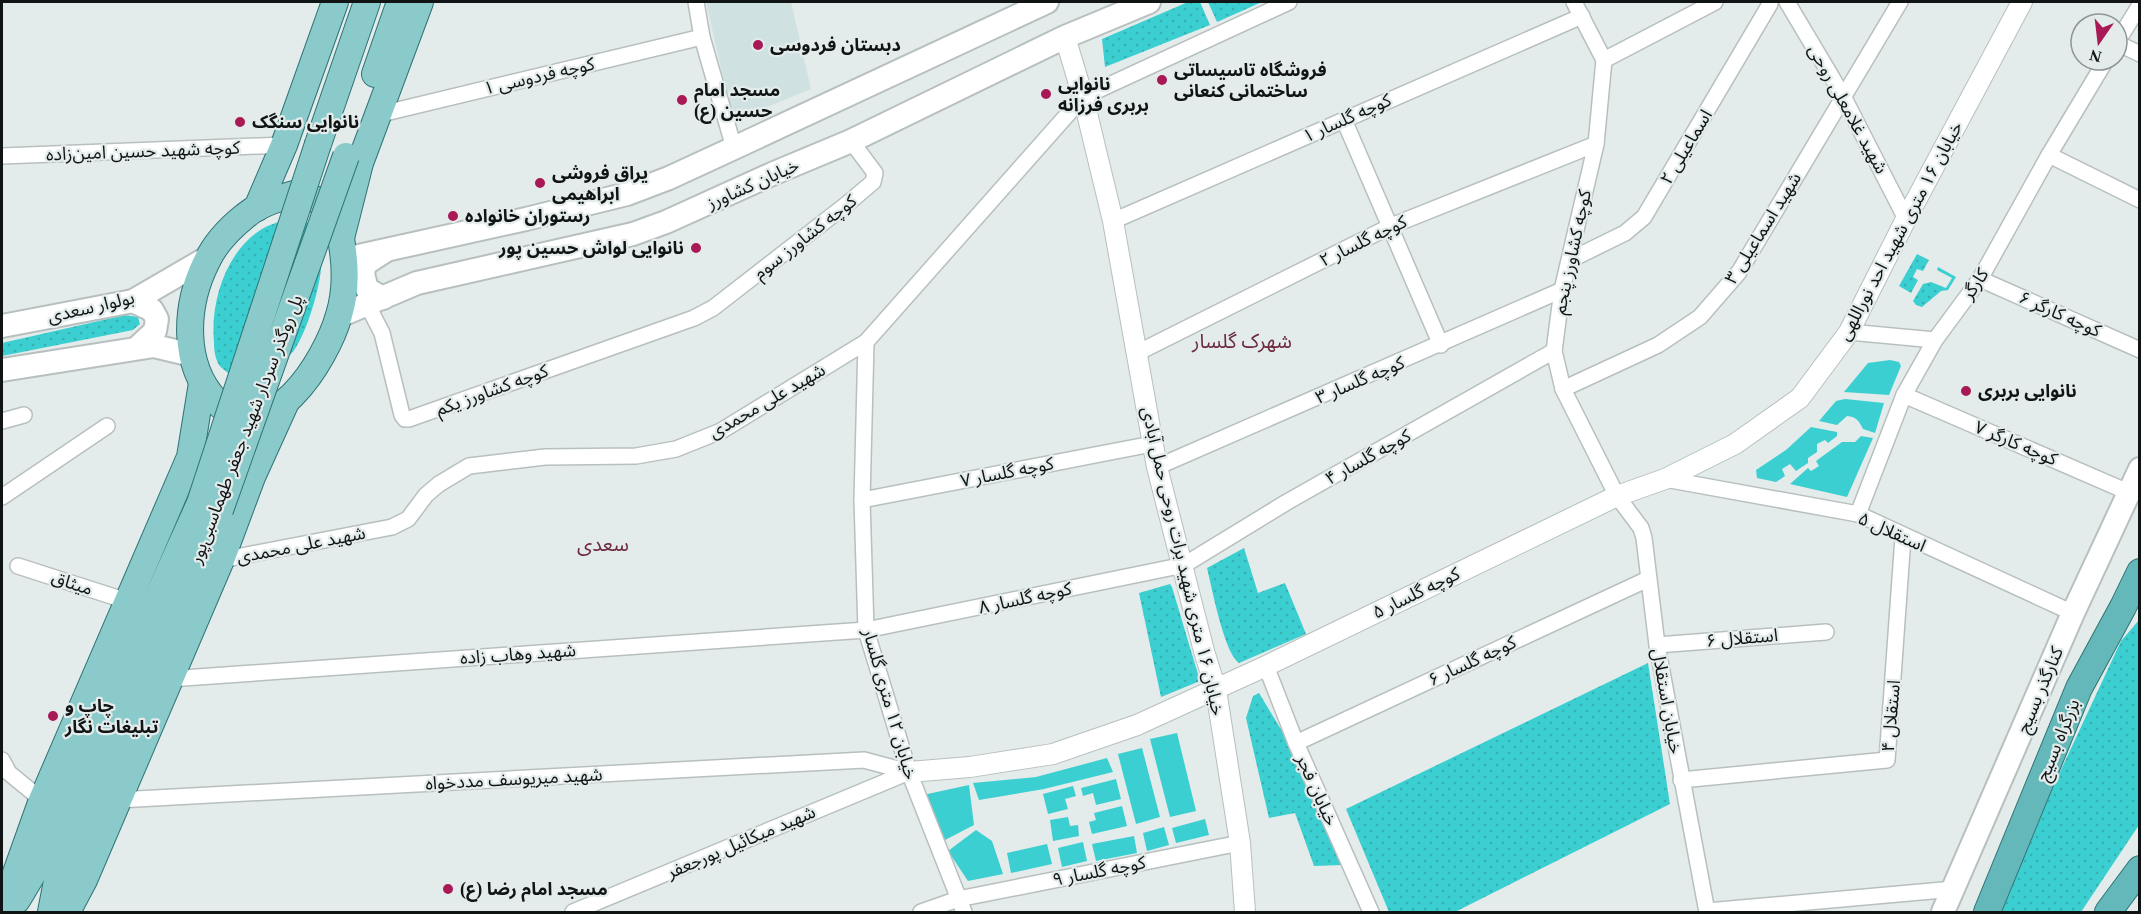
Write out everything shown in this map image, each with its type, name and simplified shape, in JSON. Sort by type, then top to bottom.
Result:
[{"type":"highway","name":"بزرگراه بسیج","points":[[1987,912],[2079,688],[2131,602],[2139,572]]},
{"type":"highway","points":[[2108,912],[2139,869]]},
{"type":"main road","points":[[256,208],[284,145],[335,2]]},
{"type":"main road","name":"پل روگذر سردار شهید جعفر طهماسبی‌پور","points":[[10,912],[32,875],[210,506],[318,144],[367,2]]},
{"type":"main road","name":"پل روگذر سردار شهید جعفر طهماسبی‌پور","points":[[51,912],[57,881],[353,159],[400,2]]},
{"type":"main road","points":[[284,145],[298,162],[318,172],[340,172],[353,159],[377,115],[420,2]]},
{"type":"main road","points":[[343,249],[386,250],[604,201],[669,178],[1047,2]]},
{"type":"main road","name":"خیابان کشاورز","points":[[339,316],[417,284],[633,234],[666,222],[851,141],[1065,37],[1149,2]]},
{"type":"main road","points":[[343,249],[332,210],[318,200],[294,194],[270,200],[246,215],[224,236],[207,258],[192,305],[190,332],[192,355],[202,383],[222,407],[244,417],[257,417],[270,413],[286,402],[309,375],[321,356],[339,316],[344,295],[343,249],[353,159]]},
{"type":"main road","points":[[375,301],[367,289],[363,274],[365,264],[386,250]]},
{"type":"main road","name":"بولوار سعدی","points":[[2,326],[133,301],[207,258]]},
{"type":"main road","points":[[133,301],[152,310],[157,319],[155,331],[137,348]]},
{"type":"main road","points":[[2,370],[154,346],[192,355]]},
{"type":"main road","points":[[2,912],[42,800],[190,457],[202,383]]},
{"type":"main road","points":[[67,912],[84,880],[220,560],[252,477],[286,402]]},
{"type":"main road","points":[[190,457],[211,450],[231,450],[244,458],[252,477]]},
{"type":"main road","name":"کنارگذر بسیج","points":[[1943,912],[2073,613],[2139,470]]},
{"type":"street","points":[[696,2],[702,37],[734,148]]},
{"type":"street","points":[[1083,97],[1289,2]]},
{"type":"street","points":[[1574,2],[1604,60],[1715,2]]},
{"type":"street","name":"اسماعیلی ۲","points":[[1570,260],[1625,233],[1644,217],[1770,2]]},
{"type":"street","name":"شهید غلامعلی روحی","points":[[1787,2],[1843,96],[1906,219]]},
{"type":"street","name":"شهید اسماعیلی ۳","points":[[1563,389],[1658,345],[1700,317],[1739,272],[1900,2]]},
{"type":"street","name":"خیابان ۱۶ متری شهید احد نوراللهی","points":[[1617,496],[1665,479],[1735,444],[1800,398],[1849,332],[1906,219],[2022,2]]},
{"type":"street","points":[[2129,22],[2139,5]]},
{"type":"street","name":"کوچه گلسار ۱","points":[[1113,221],[1582,16]]},
{"type":"street","name":"کوچه فردوسی ۱","points":[[377,115],[702,37]]},
{"type":"street","name":"خیابان ۱۶ متری شهید برات روحی حمل آبادی","points":[[1065,37],[1083,97],[1113,221],[1157,467],[1216,690],[1240,843],[1245,912]]},
{"type":"street","name":"کوچه کشاورز پنجم","points":[[1604,60],[1596,144],[1562,290],[1554,351],[1563,389],[1617,496]]},
{"type":"street","name":"کارگر","points":[[1858,514],[1904,394],[1935,340],[1980,279],[2049,155],[2099,72]]},
{"type":"street","name":"شهید علی محمدی","points":[[220,560],[392,527],[408,519],[426,495],[439,484],[469,466],[545,457],[636,456],[676,449],[721,431],[866,342],[1083,97]]},
{"type":"street","points":[[1344,120],[1441,345]]},
{"type":"street","name":"کوچه کشاورز سوم","points":[[694,318],[713,308],[848,204],[873,182],[875,173],[851,141]]},
{"type":"street","name":"کوچه گلسار ۲","points":[[1137,353],[1391,226],[1596,144]]},
{"type":"street","name":"کوچه شهید حسین امین‌زاده","points":[[2,156],[284,145]]},
{"type":"street","points":[[2049,155],[2139,200]]},
{"type":"street","name":"کوچه کارگر ۶","points":[[1980,279],[2139,350]]},
{"type":"street","name":"کوچه گلسار ۳","points":[[1157,467],[1441,345],[1562,290]]},
{"type":"street","name":"کوچه کشاورز یکم","points":[[375,301],[402,415],[407,419],[694,318]]},
{"type":"street","points":[[1849,332],[1935,340]]},
{"type":"street","name":"خیابان ۱۲ متری گلسار","points":[[866,342],[862,500],[866,630],[909,772],[961,905]]},
{"type":"street","name":"کوچه گلسار ۴","points":[[1184,565],[1287,502],[1554,351]]},
{"type":"street","name":"کوچه کارگر ۷","points":[[1904,394],[2128,492]]},
{"type":"street","points":[[2,421],[24,415]]},
{"type":"street","points":[[2,497],[107,426]]},
{"type":"street","name":"کوچه گلسار ۷","points":[[862,500],[1152,444]]},
{"type":"street","name":"استقلال ۵","points":[[1665,479],[1858,514],[1903,537],[2073,613]]},
{"type":"street","name":"خیابان استقلال","points":[[1617,496],[1641,528],[1644,538],[1657,645],[1707,912]]},
{"type":"street","name":"کوچه گلسار ۵","points":[[909,772],[970,767],[1053,754],[1137,725],[1216,690],[1617,496]]},
{"type":"street","name":"استقلال ۴","points":[[1682,780],[1887,760],[1903,537]]},
{"type":"street","name":"کوچه گلسار ۸","points":[[866,630],[1184,565]]},
{"type":"street","name":"میثاق","points":[[18,566],[127,601]]},
{"type":"street","name":"کوچه گلسار ۶","points":[[1296,743],[1648,579]]},
{"type":"street","name":"شهید وهاب زاده","points":[[169,679],[866,630]]},
{"type":"street","name":"استقلال ۶","points":[[1657,645],[1826,632]]},
{"type":"street","name":"خیابان فجر","points":[[1266,666],[1296,743],[1371,912]]},
{"type":"street","points":[[2,760],[9,773],[42,800]]},
{"type":"street","name":"شهید میریوسف مددخواه","points":[[117,800],[864,760],[909,772]]},
{"type":"street","name":"شهید میکائیل پورجعفر","points":[[573,912],[909,772]]},
{"type":"street","name":"کوچه گلسار ۹","points":[[921,912],[1240,843]]},
{"type":"street","points":[[1707,912],[1954,889]]},
{"type":"shaded area","name":"دبستان فردوسی","points":[[706,2],[791,2],[811,89],[733,121]]},
{"type":"shaded area","points":[[1188,2],[1200,2],[1210,25],[1105,67],[1102,39]]},
{"type":"shaded area","points":[[1208,2],[1262,2],[1217,22]]},
{"type":"shaded area","points":[[288,218],[311,225],[321,261],[319,283],[306,327],[288,357],[229,374],[219,365],[214,348],[215,311],[223,279],[239,250],[249,239],[265,227]]},
{"type":"shaded area","points":[[1917,254],[1929,260],[1923,271],[1917,269],[1913,277],[1918,280],[1911,293],[1899,286]]},
{"type":"shaded area","points":[[1938,267],[1956,277],[1948,290],[1941,291],[1922,307],[1916,305],[1913,301],[1923,284],[1931,282],[1946,288],[1952,278],[1937,270]]},
{"type":"shaded area","points":[[125,315],[138,317],[140,324],[133,330],[2,356],[2,343]]},
{"type":"shaded area","points":[[1890,360],[1899,362],[1901,366],[1889,395],[1844,392],[1868,363]]},
{"type":"shaded area","points":[[1845,399],[1884,403],[1875,433],[1863,429],[1853,417],[1847,416],[1837,425],[1819,421],[1836,401]]},
{"type":"shaded area","points":[[1811,427],[1837,432],[1837,436],[1828,443],[1825,440],[1817,444],[1817,452],[1808,458],[1808,463],[1796,471],[1790,464],[1782,469],[1785,476],[1776,482],[1757,478],[1756,470],[1786,450]]},
{"type":"shaded area","points":[[1861,436],[1873,438],[1847,497],[1790,484],[1808,468],[1811,471],[1819,466],[1816,461],[1842,442],[1855,442]]},
{"type":"shaded area","points":[[1244,548],[1258,593],[1285,583],[1306,634],[1239,663],[1228,647],[1207,568]]},
{"type":"shaded area","points":[[1170,584],[1200,681],[1161,697],[1139,593]]},
{"type":"shaded area","points":[[2139,620],[2139,825],[2081,912],[2002,912],[2053,787],[2121,641]]},
{"type":"shaded area","points":[[1648,663],[1670,804],[1455,912],[1389,912],[1346,809]]},
{"type":"shaded area","points":[[1259,693],[1282,731],[1342,865],[1314,866],[1295,813],[1269,818],[1246,718],[1253,696]]},
{"type":"shaded area","points":[[1177,733],[1196,811],[1170,817],[1150,739]]},
{"type":"shaded area","points":[[1142,748],[1160,817],[1136,824],[1118,754]]},
{"type":"shaded area","points":[[1107,758],[1113,772],[1044,789],[979,800],[973,783],[1036,777]]},
{"type":"shaded area","points":[[1116,779],[1121,799],[1096,805],[1093,793],[1083,796],[1081,788]]},
{"type":"shaded area","points":[[969,785],[974,825],[945,840],[934,822],[923,795]]},
{"type":"shaded area","points":[[1073,786],[1076,796],[1065,799],[1068,809],[1048,814],[1043,794]]},
{"type":"shaded area","points":[[1122,806],[1127,826],[1092,834],[1089,822],[1096,820],[1094,813]]},
{"type":"shaded area","points":[[1068,817],[1070,826],[1078,825],[1079,836],[1053,841],[1050,820]]},
{"type":"shaded area","points":[[1205,819],[1209,835],[1176,843],[1172,828]]},
{"type":"shaded area","points":[[1164,827],[1169,845],[1147,851],[1143,833]]},
{"type":"shaded area","points":[[976,830],[992,841],[1003,874],[968,881],[948,851]]},
{"type":"shaded area","points":[[1134,836],[1137,853],[1096,861],[1092,844]]},
{"type":"shaded area","points":[[1083,842],[1087,861],[1062,867],[1058,848]]},
{"type":"shaded area","points":[[1047,844],[1052,864],[1011,873],[1007,853]]},
{"type":"place","name":"دبستان فردوسی","points":[[758,45]]},
{"type":"place","name":"فروشگاه تاسیساتی ساختمانی کنعانی","points":[[1162,80]]},
{"type":"place","name":"نانوایی بربری فرزانه","points":[[1046,94]]},
{"type":"place","name":"مسجد امام حسین (ع)","points":[[682,100]]},
{"type":"place","name":"نانوایی سنگک","points":[[240,122]]},
{"type":"place","name":"یراق فروشی ابراهیمی","points":[[540,183]]},
{"type":"place","name":"رستوران خانواده","points":[[453,216]]},
{"type":"place","name":"نانوایی لواش حسین پور","points":[[696,248]]},
{"type":"place","name":"نانوایی بربری","points":[[1966,391]]},
{"type":"place","name":"چاپ و تبلیغات نگار","points":[[53,716]]},
{"type":"place","name":"مسجد امام رضا (ع)","points":[[448,889]]},
{"type":"district","name":"شهرک گلسار","points":[[1242,341]]},
{"type":"district","name":"سعدی","points":[[603,544]]}]
